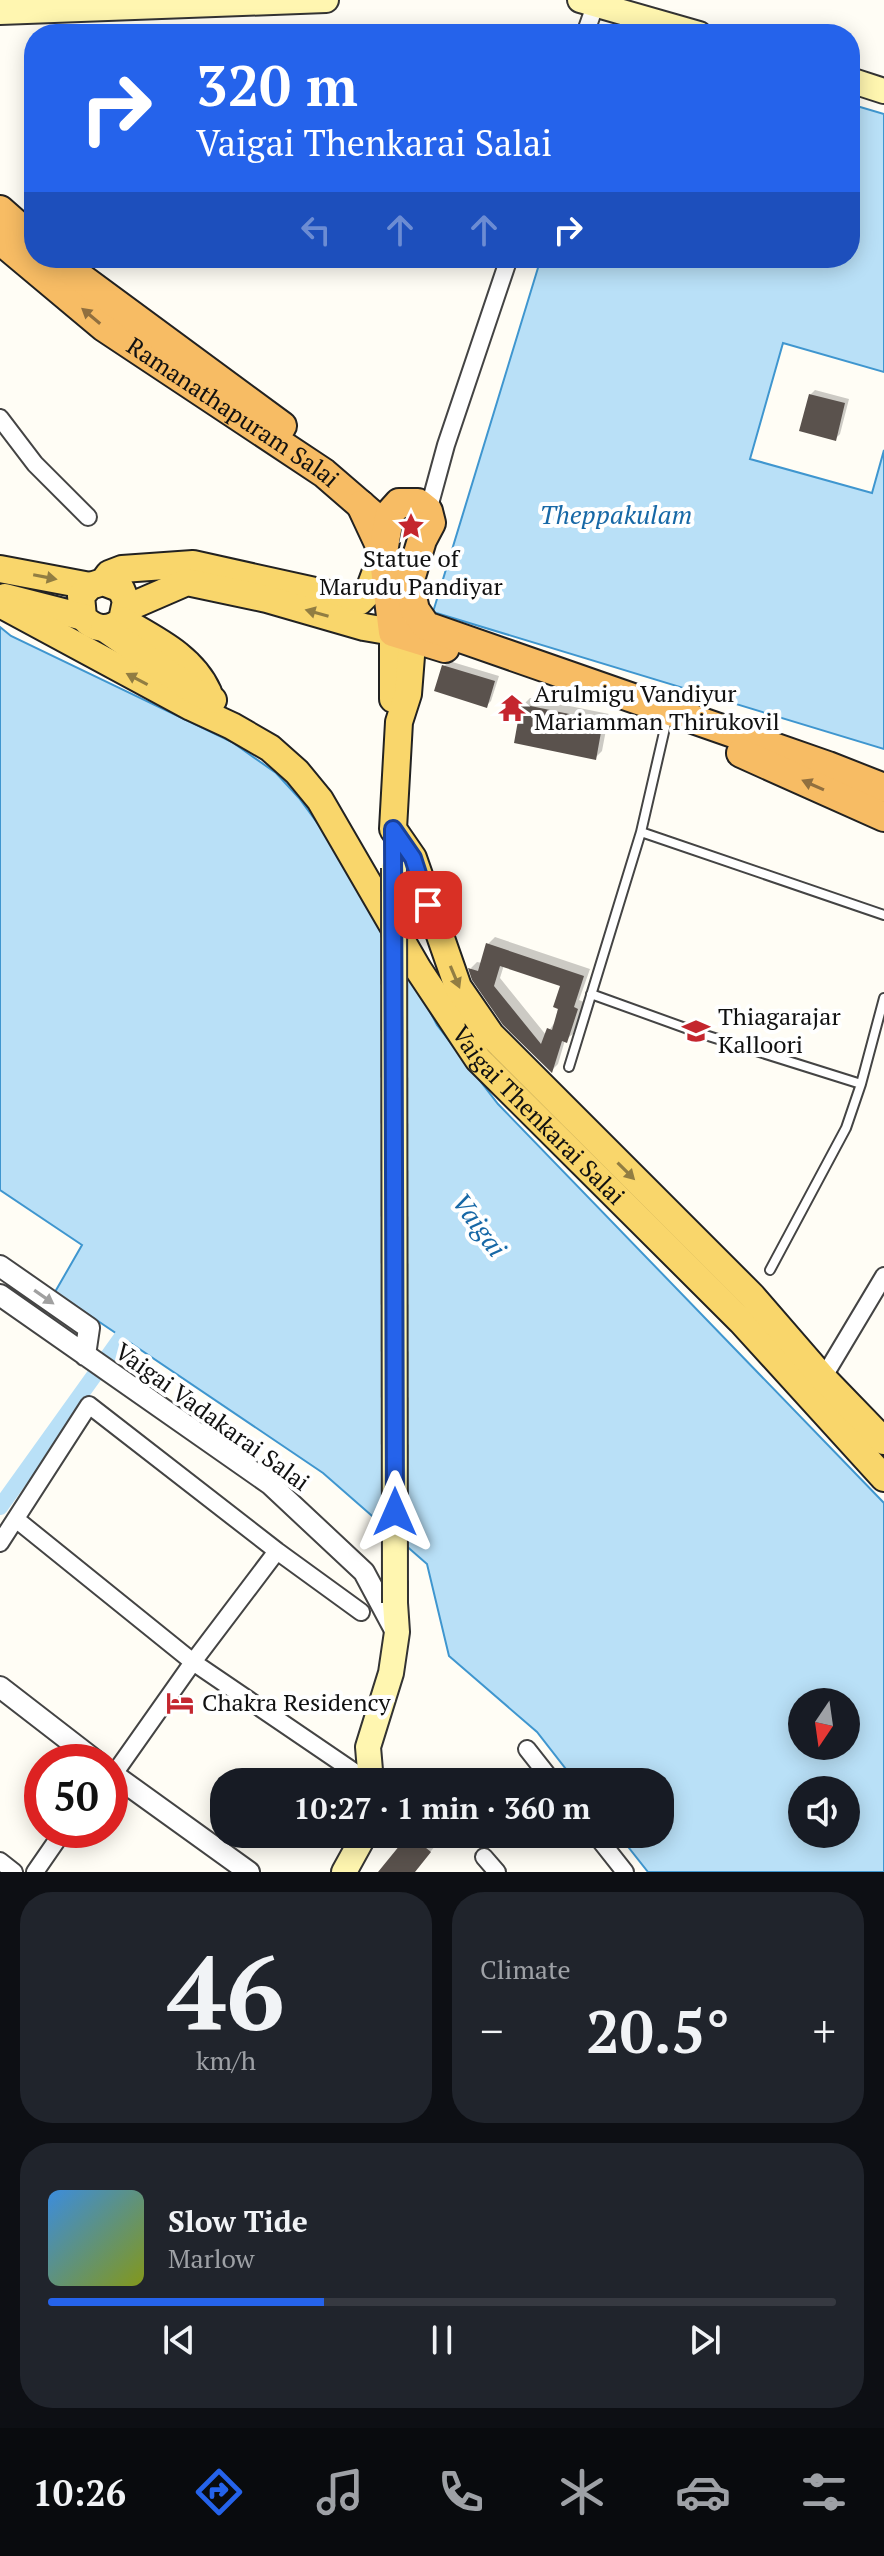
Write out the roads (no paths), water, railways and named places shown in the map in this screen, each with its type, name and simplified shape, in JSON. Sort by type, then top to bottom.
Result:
[{"type":"highway","points":[[0,210],[24,231]]},
{"type":"highway","name":"Ramanathapuram Salai","points":[[0,240],[24,260]]},
{"type":"highway","name":"Ramanathapuram Salai","points":[[33,268],[104,327],[324,473],[388,529]]},
{"type":"highway","name":"Ramanathapuram Salai","points":[[66,268],[388,529]]},
{"type":"highway","points":[[412,501],[428,511],[431,523],[422,540],[409,583],[407,626],[388,529],[412,501]]},
{"type":"highway","points":[[407,626],[426,626],[667,717],[884,788]]},
{"type":"highway","points":[[667,717],[724,746],[884,817]]},
{"type":"main road","points":[[0,12],[326,0]]},
{"type":"main road","points":[[588,1],[665,24]]},
{"type":"main road","points":[[860,83],[884,91]]},
{"type":"main road","points":[[109,618],[80,603],[85,590],[109,574],[122,569],[193,564],[360,601],[368,593],[388,529]]},
{"type":"main road","points":[[0,569],[121,589],[109,618]]},
{"type":"main road","points":[[0,596],[109,618],[187,582],[267,599],[364,627],[407,626],[408,694],[399,722],[393,829],[397,1632],[391,1673],[364,1768]]},
{"type":"main road","name":"Vaigai Thenkarai Salai","points":[[0,604],[232,726],[270,748],[297,772],[320,800],[418,969],[478,1059],[741,1321],[884,1478]]},
{"type":"main road","name":"Vaigai Thenkarai Salai","points":[[109,618],[183,658],[204,682],[211,699],[232,726]]},
{"type":"main road","name":"Vaigai Thenkarai Salai","points":[[393,829],[413,858],[458,987],[491,1035],[752,1296],[823,1378],[884,1441]]},
{"type":"main road","points":[[344,1872],[357,1848]]},
{"type":"street","points":[[586,24],[588,1]]},
{"type":"street","points":[[428,511],[446,445],[506,268]]},
{"type":"street","points":[[0,418],[35,464],[88,517]]},
{"type":"street","name":"Vaigai Vadakarai Salai","points":[[0,1266],[89,1328],[97,1365]]},
{"type":"street","points":[[823,1378],[884,1276]]},
{"type":"street","name":"Vaigai Vadakarai Salai","points":[[0,1295],[270,1484],[364,1572],[397,1632]]},
{"type":"street","points":[[0,1543],[89,1405],[361,1612]]},
{"type":"street","points":[[17,1520],[193,1662],[349,1768]]},
{"type":"street","points":[[127,1744],[277,1551]]},
{"type":"street","points":[[0,1687],[74,1744]]},
{"type":"street","points":[[527,1749],[542,1768]]},
{"type":"street","points":[[128,1784],[244,1870]]},
{"type":"street","points":[[35,1872],[52,1848]]},
{"type":"street","points":[[606,1848],[625,1872]]},
{"type":"street","points":[[484,1857],[497,1872]]},
{"type":"street","points":[[0,1861],[14,1872]]},
{"type":"lane","points":[[569,1067],[641,832],[667,717]]},
{"type":"lane","points":[[641,832],[884,915]]},
{"type":"lane","points":[[591,994],[702,1034],[861,1084]]},
{"type":"lane","points":[[770,1270],[846,1128],[884,998]]},
{"type":"water","name":"Theppakulam","points":[[860,107],[884,114],[884,372],[783,343],[750,459],[872,493],[884,450],[884,749],[433,612],[538,268],[860,268]]},
{"type":"water","name":"Vaigai","points":[[0,627],[11,636],[232,742],[276,773],[299,798],[367,891],[437,1025],[498,1104],[884,1503],[884,1872],[648,1872],[629,1848],[674,1848],[674,1768],[565,1768],[537,1732],[449,1656],[427,1564],[323,1473],[55,1292],[82,1245],[0,1190]]},
{"type":"waterway","points":[[0,1507],[134,1320]]},
{"type":"place","name":"Statue of Marudu Pandiyar","points":[[411,526]]},
{"type":"place","name":"Arulmigu Vandiyur Mariamman Thirukovil","points":[[512,708]]},
{"type":"place","name":"Thiagarajar Kalloori","points":[[696,1031]]},
{"type":"place","name":"Chakra Residency","points":[[180,1703]]}]
